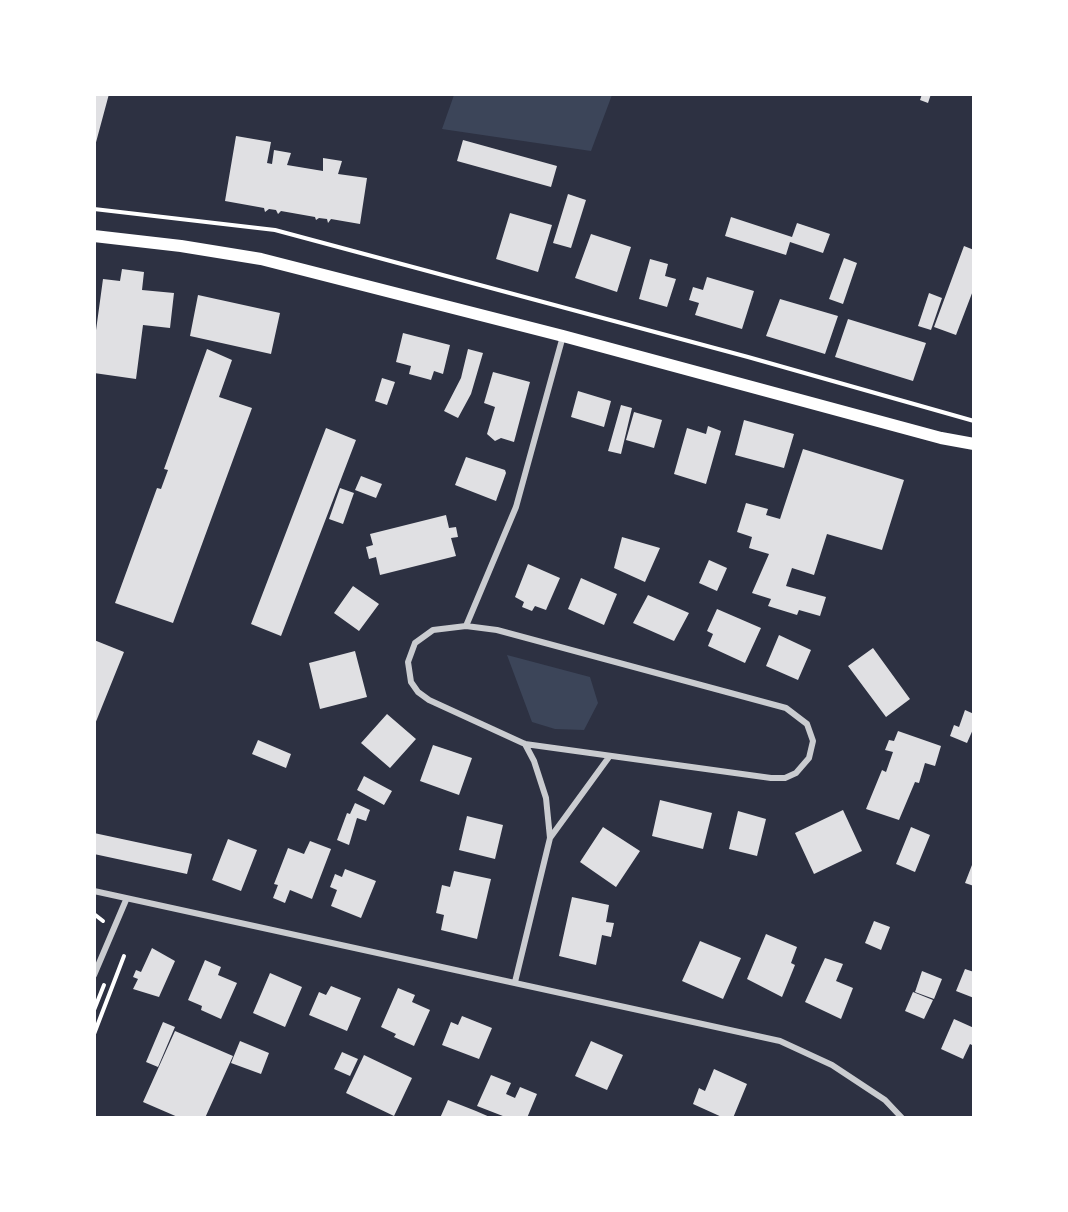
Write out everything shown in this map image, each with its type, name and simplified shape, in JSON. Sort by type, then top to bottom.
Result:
[{"type":"main road","points":[[94,236],[181,246],[261,260],[563,336],[941,438],[974,444]]},
{"type":"street","points":[[466,626],[516,507],[563,336]]},
{"type":"street","points":[[466,626],[497,630],[786,708],[800,716],[807,724],[813,741],[809,758],[803,766],[785,778],[609,757],[525,744],[429,700],[411,682],[408,662],[415,643],[433,630],[466,626]]},
{"type":"street","points":[[515,982],[550,838],[546,798],[534,761],[525,744]]},
{"type":"street","points":[[550,838],[609,757]]},
{"type":"street","points":[[94,891],[126,900],[515,982],[780,1041],[832,1065],[885,1100],[902,1118]]},
{"type":"street","points":[[94,975],[126,900]]},
{"type":"path","points":[[94,209],[274,230],[726,350],[974,421]]},
{"type":"path","points":[[94,1034],[124,956]]},
{"type":"shaded area","points":[[454,94],[612,95],[591,151],[442,129]]},
{"type":"shaded area","points":[[507,655],[590,677],[598,703],[584,730],[555,729],[532,722]]},
{"type":"building","points":[[94,94],[109,94],[95,146],[94,146]]},
{"type":"building","points":[[922,94],[931,94],[928,103],[920,100]]},
{"type":"building","points":[[236,136],[271,142],[267,163],[272,164],[274,150],[291,153],[287,165],[323,171],[323,158],[342,161],[338,174],[367,178],[360,224],[331,219],[328,223],[327,219],[316,220],[315,217],[281,211],[278,214],[276,210],[269,209],[265,212],[264,208],[225,201]]},
{"type":"building","points":[[463,140],[557,166],[551,187],[457,161]]},
{"type":"building","points":[[568,194],[586,200],[571,248],[553,243]]},
{"type":"building","points":[[510,213],[552,225],[538,272],[496,259]]},
{"type":"building","points":[[731,217],[792,237],[797,223],[830,234],[823,253],[790,242],[786,255],[725,236]]},
{"type":"building","points":[[591,234],[631,247],[617,292],[575,278]]},
{"type":"building","points":[[964,246],[974,250],[974,288],[956,335],[934,327]]},
{"type":"building","points":[[844,258],[857,263],[843,304],[829,299]]},
{"type":"building","points":[[650,259],[668,264],[665,276],[676,279],[667,307],[639,299]]},
{"type":"building","points":[[122,269],[144,272],[142,290],[174,293],[170,328],[143,325],[136,379],[94,373],[94,345],[103,279],[120,281]]},
{"type":"building","points":[[707,277],[754,291],[742,329],[695,315],[699,303],[689,300],[693,287],[703,290]]},
{"type":"building","points":[[929,293],[942,298],[931,330],[918,326]]},
{"type":"building","points":[[198,295],[280,313],[271,354],[190,336]]},
{"type":"building","points":[[780,299],[838,316],[825,354],[766,336]]},
{"type":"building","points":[[848,319],[926,343],[913,381],[835,357]]},
{"type":"building","points":[[403,333],[450,345],[443,374],[434,371],[431,380],[409,374],[411,366],[396,362]]},
{"type":"building","points":[[207,349],[232,360],[219,397],[252,408],[173,623],[115,603],[157,488],[161,489],[168,470],[164,469]]},
{"type":"building","points":[[468,349],[483,353],[471,394],[458,418],[444,411],[461,378]]},
{"type":"building","points":[[493,372],[530,382],[514,442],[501,438],[495,441],[487,434],[495,407],[484,403]]},
{"type":"building","points":[[382,378],[395,382],[387,405],[375,401]]},
{"type":"building","points":[[578,391],[611,401],[604,427],[571,417]]},
{"type":"building","points":[[621,405],[632,408],[621,454],[608,451]]},
{"type":"building","points":[[634,412],[662,420],[654,448],[626,440]]},
{"type":"building","points":[[744,420],[794,434],[784,468],[735,455]]},
{"type":"building","points":[[708,426],[721,431],[706,484],[674,474],[687,428],[706,434]]},
{"type":"building","points":[[326,428],[356,440],[281,636],[251,624]]},
{"type":"building","points":[[803,449],[904,480],[882,550],[827,534],[814,575],[792,568],[786,586],[826,597],[820,616],[799,610],[797,615],[768,606],[771,599],[752,593],[769,554],[749,548],[752,537],[737,532],[746,503],[768,509],[766,515],[780,519]]},
{"type":"building","points":[[466,457],[505,470],[496,501],[455,485]]},
{"type":"building","points":[[361,476],[382,484],[376,498],[355,490]]},
{"type":"building","points":[[340,488],[354,493],[343,524],[329,519]]},
{"type":"building","points":[[446,515],[449,528],[456,527],[458,537],[451,538],[456,556],[380,575],[376,557],[369,559],[366,547],[373,545],[370,534]]},
{"type":"building","points":[[622,537],[660,548],[645,582],[614,568]]},
{"type":"building","points":[[709,560],[727,568],[717,591],[699,583]]},
{"type":"building","points":[[528,564],[560,578],[546,610],[535,606],[532,611],[522,607],[524,602],[515,597]]},
{"type":"building","points":[[581,578],[617,594],[604,625],[568,609]]},
{"type":"building","points":[[353,586],[379,604],[359,631],[334,613]]},
{"type":"building","points":[[648,595],[689,613],[674,641],[633,623]]},
{"type":"building","points":[[717,609],[761,628],[745,663],[708,646],[713,634],[707,631]]},
{"type":"building","points":[[779,635],[811,650],[798,680],[766,666]]},
{"type":"building","points":[[94,640],[124,652],[95,724],[94,724]]},
{"type":"building","points":[[873,648],[910,699],[886,717],[848,666]]},
{"type":"building","points":[[355,651],[367,697],[320,709],[309,663]]},
{"type":"building","points":[[965,710],[974,714],[974,727],[967,743],[950,736],[954,725],[959,727]]},
{"type":"building","points":[[387,714],[416,739],[390,768],[361,743]]},
{"type":"building","points":[[898,731],[941,746],[935,766],[925,763],[919,783],[915,782],[899,820],[866,809],[882,770],[886,772],[893,752],[885,750],[889,740],[894,741]]},
{"type":"building","points":[[258,740],[291,754],[286,768],[252,754]]},
{"type":"building","points":[[433,745],[472,758],[459,795],[420,781]]},
{"type":"building","points":[[364,776],[392,791],[384,805],[357,790]]},
{"type":"building","points":[[660,800],[712,813],[703,849],[652,836]]},
{"type":"building","points":[[355,803],[370,810],[366,821],[357,818],[349,845],[337,840],[347,813],[350,814]]},
{"type":"building","points":[[843,810],[862,851],[814,874],[795,833]]},
{"type":"building","points":[[738,811],[766,819],[757,856],[729,849]]},
{"type":"building","points":[[467,816],[503,825],[495,859],[459,850]]},
{"type":"building","points":[[603,827],[640,851],[616,887],[580,862]]},
{"type":"building","points":[[911,827],[930,835],[915,872],[896,864]]},
{"type":"building","points":[[94,833],[192,854],[187,874],[94,854]]},
{"type":"building","points":[[228,839],[257,850],[241,891],[212,880]]},
{"type":"building","points":[[310,841],[331,849],[312,899],[290,890],[285,903],[273,898],[278,885],[274,884],[288,848],[304,854]]},
{"type":"building","points":[[972,865],[974,866],[974,886],[965,883]]},
{"type":"building","points":[[345,869],[376,881],[361,918],[331,906],[337,890],[330,887],[335,874],[342,877]]},
{"type":"building","points":[[454,871],[491,879],[477,939],[441,930],[444,915],[436,913],[442,885],[450,887]]},
{"type":"building","points":[[572,897],[609,905],[606,922],[614,923],[611,937],[602,935],[596,965],[559,956]]},
{"type":"building","points":[[874,921],[890,927],[881,950],[865,943]]},
{"type":"building","points":[[766,934],[797,947],[791,963],[795,965],[782,997],[747,979]]},
{"type":"building","points":[[700,941],[741,958],[723,999],[682,981]]},
{"type":"building","points":[[152,948],[175,961],[159,997],[133,989],[138,979],[133,977],[136,970],[141,972]]},
{"type":"building","points":[[825,958],[843,964],[836,981],[853,988],[841,1019],[805,1002]]},
{"type":"building","points":[[205,960],[221,967],[218,975],[237,983],[221,1019],[201,1010],[202,1006],[188,1000]]},
{"type":"building","points":[[965,969],[974,972],[974,998],[956,991]]},
{"type":"building","points":[[922,971],[942,979],[934,999],[915,992]]},
{"type":"building","points":[[270,973],[302,987],[285,1027],[253,1013]]},
{"type":"building","points":[[331,986],[361,998],[347,1031],[309,1015],[319,992],[326,995]]},
{"type":"building","points":[[398,988],[415,995],[412,1002],[430,1010],[414,1046],[394,1037],[396,1034],[381,1027]]},
{"type":"building","points":[[913,992],[933,1000],[924,1019],[905,1011]]},
{"type":"building","points":[[462,1016],[492,1028],[479,1059],[442,1045],[451,1022],[458,1025]]},
{"type":"building","points":[[954,1019],[974,1028],[974,1046],[970,1044],[963,1059],[941,1049]]},
{"type":"building","points":[[163,1022],[175,1027],[158,1067],[146,1062]]},
{"type":"building","points":[[175,1031],[233,1056],[205,1118],[180,1118],[143,1102]]},
{"type":"building","points":[[240,1041],[269,1053],[261,1074],[231,1063]]},
{"type":"building","points":[[591,1041],[623,1055],[607,1090],[575,1076]]},
{"type":"building","points":[[342,1052],[358,1059],[350,1076],[334,1069]]},
{"type":"building","points":[[364,1055],[412,1078],[394,1116],[346,1093]]},
{"type":"building","points":[[714,1069],[747,1084],[733,1118],[724,1118],[693,1104],[699,1088],[705,1091]]},
{"type":"building","points":[[491,1075],[511,1083],[506,1094],[515,1098],[520,1087],[537,1094],[527,1118],[508,1118],[477,1106]]},
{"type":"building","points":[[448,1100],[476,1111],[492,1118],[440,1118]]}]
